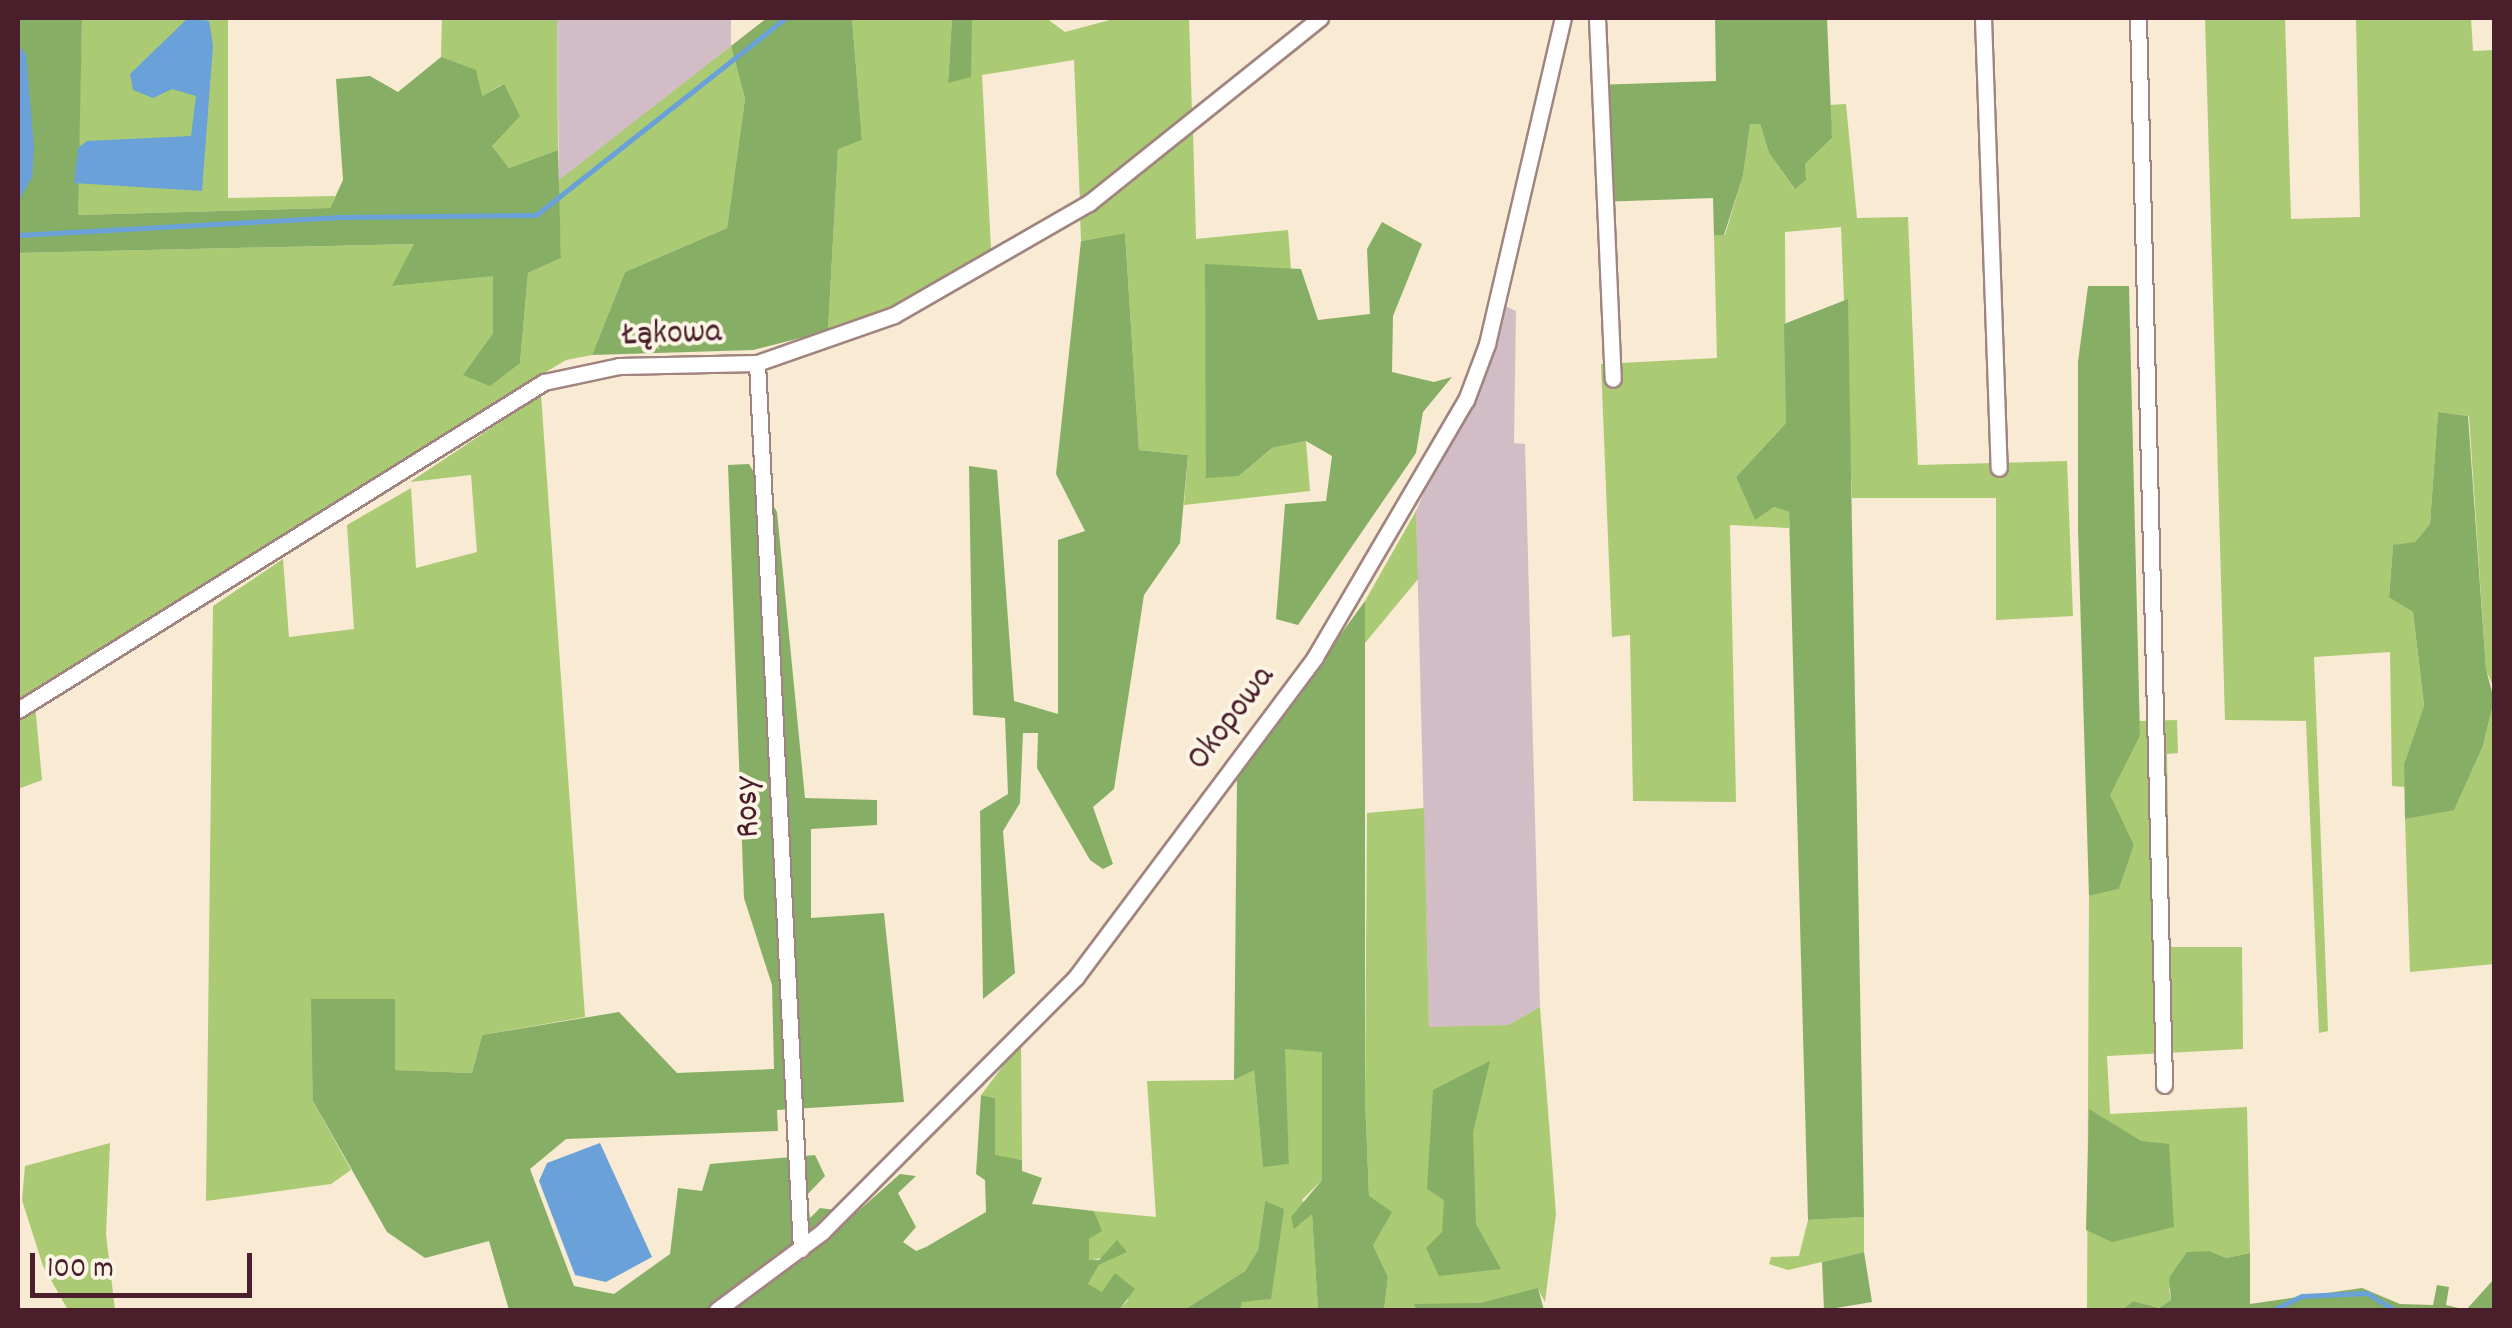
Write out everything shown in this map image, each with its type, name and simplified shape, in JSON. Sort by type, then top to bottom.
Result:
[{"type":"street","name":"Łąkowa","points":[[18,710],[544,382],[619,366],[757,363],[894,316],[1089,202],[1320,18]]},
{"type":"street","name":"Okopowa","points":[[716,1310],[801,1250],[1100,949],[1315,657],[1455,421],[1487,344],[1563,18]]},
{"type":"street","points":[[1597,18],[1613,380]]},
{"type":"street","points":[[1983,18],[1999,468]]},
{"type":"street","points":[[2138,18],[2164,1085]]},
{"type":"street","name":"Rosy","points":[[757,363],[801,1250]]},
{"type":"shaded area","points":[[557,18],[731,18],[731,46],[559,181]]},
{"type":"shaded area","points":[[1503,305],[1516,311],[1514,443],[1525,444],[1540,1007],[1508,1025],[1429,1028],[1416,511]]},
{"type":"green space","points":[[18,18],[82,18],[78,215],[330,208],[343,180],[336,79],[370,76],[398,92],[441,57],[476,70],[482,96],[504,84],[520,116],[492,146],[509,168],[558,150],[561,258],[528,273],[520,363],[490,386],[463,375],[493,333],[493,276],[392,286],[414,244],[18,253]]},
{"type":"green space","points":[[82,18],[228,18],[228,198],[335,196],[330,208],[77,215]]},
{"type":"green space","points":[[442,18],[557,18],[558,150],[509,168],[492,146],[503,84],[482,96],[441,57]]},
{"type":"green space","points":[[767,18],[852,18],[862,140],[838,149],[828,331],[753,350],[592,355],[625,272],[727,228],[745,99],[731,46]]},
{"type":"green space","points":[[852,18],[952,18],[948,82],[972,18],[1046,18],[1065,32],[1117,18],[1189,18],[1192,112],[1080,203],[1074,60],[982,75],[991,249],[895,305],[828,331],[838,148],[862,140]]},
{"type":"green space","points":[[952,18],[972,18],[971,77],[948,83]]},
{"type":"green space","points":[[1715,18],[1827,18],[1832,138],[1805,164],[1806,180],[1795,189],[1769,153],[1760,124],[1750,124],[1743,176],[1724,235],[1714,235],[1713,198],[1598,202],[1594,85],[1716,81]]},
{"type":"green space","points":[[2205,18],[2285,18],[2291,219],[2360,217],[2356,18],[2471,18],[2473,51],[2494,50],[2494,688],[2486,670],[2469,416],[2438,412],[2430,524],[2415,542],[2393,546],[2389,596],[2413,612],[2424,707],[2404,764],[2405,787],[2392,786],[2390,652],[2314,657],[2328,1031],[2319,1033],[2306,721],[2225,720]]},
{"type":"green space","points":[[731,46],[745,99],[727,228],[625,272],[592,355],[566,360],[504,397],[18,701],[18,253],[415,244],[393,286],[493,275],[493,333],[464,374],[520,362],[528,273],[561,258],[558,181]]},
{"type":"green space","points":[[1846,104],[1857,218],[1908,217],[1918,465],[2067,461],[2073,616],[1996,620],[1996,498],[1852,498],[1841,227],[1785,232],[1786,423],[1736,477],[1755,519],[1774,507],[1789,512],[1789,528],[1730,525],[1736,802],[1633,801],[1630,635],[1612,637],[1601,364],[1717,358],[1714,235],[1725,235],[1743,176],[1750,123],[1760,124],[1769,153],[1794,188],[1805,164],[1832,138],[1829,105]]},
{"type":"green space","points":[[1193,131],[1196,239],[1288,230],[1291,269],[1205,265],[1239,476],[1272,448],[1306,441],[1310,491],[1184,505],[1188,455],[1139,450],[1125,233],[1081,241],[1080,214]]},
{"type":"green space","points":[[1382,222],[1422,244],[1393,316],[1392,372],[1434,382],[1452,377],[1423,412],[1416,453],[1298,625],[1276,619],[1285,504],[1326,501],[1332,456],[1306,441],[1272,448],[1239,476],[1206,478],[1205,264],[1301,269],[1318,320],[1370,314],[1367,249]]},
{"type":"green space","points":[[1125,233],[1139,450],[1188,455],[1180,543],[1144,595],[1114,789],[1093,807],[1113,864],[1103,869],[1090,860],[1037,768],[1038,733],[1023,733],[1020,803],[1003,831],[1015,973],[983,999],[980,811],[1008,794],[1005,718],[973,715],[969,466],[997,470],[1014,701],[1058,714],[1058,540],[1085,531],[1056,474],[1081,241]]},
{"type":"green space","points":[[2088,286],[2129,286],[2140,736],[2110,795],[2134,845],[2119,889],[2089,896],[2078,530],[2078,362]]},
{"type":"green space","points":[[1848,299],[1864,1217],[1808,1220],[1789,512],[1774,507],[1755,520],[1736,477],[1786,423],[1784,324]]},
{"type":"green space","points":[[541,395],[585,1017],[482,1035],[472,1073],[394,1070],[395,999],[313,1101],[351,1170],[331,1184],[206,1201],[213,606],[283,559],[289,637],[354,629],[347,525],[411,488],[416,568],[477,552],[471,475],[410,482]]},
{"type":"green space","points":[[2438,412],[2468,416],[2486,669],[2494,700],[2483,746],[2454,810],[2405,819],[2404,764],[2424,706],[2413,612],[2389,597],[2393,545],[2415,542],[2430,524]]},
{"type":"green space","points":[[749,464],[777,512],[805,798],[877,800],[877,825],[811,829],[811,918],[884,913],[904,1102],[777,1110],[778,1131],[566,1139],[530,1169],[574,1286],[614,1294],[670,1254],[678,1188],[702,1191],[710,1164],[815,1155],[825,1176],[807,1195],[810,1218],[820,1208],[856,1213],[900,1174],[916,1176],[898,1193],[916,1227],[903,1242],[916,1251],[926,1247],[986,1212],[985,1180],[976,1174],[981,1095],[995,1098],[995,1155],[1022,1160],[1022,1171],[1042,1178],[1032,1204],[1094,1211],[1102,1231],[1089,1239],[1089,1260],[1099,1260],[1117,1240],[1127,1252],[1099,1265],[1088,1284],[1102,1292],[1115,1273],[1135,1289],[1119,1310],[509,1310],[489,1241],[425,1258],[387,1232],[313,1101],[311,999],[395,999],[395,1070],[472,1073],[482,1035],[619,1012],[677,1073],[774,1069],[772,985],[744,898],[728,465]]},
{"type":"green space","points":[[1416,511],[1418,579],[1365,643],[1365,601]]},
{"type":"green space","points":[[1365,601],[1365,1097],[1369,1196],[1392,1212],[1373,1245],[1388,1277],[1384,1310],[1318,1310],[1312,1214],[1294,1229],[1291,1217],[1322,1180],[1322,1052],[1285,1049],[1289,1164],[1263,1167],[1254,1070],[1234,1080],[1237,776]]},
{"type":"green space","points":[[2494,700],[2494,964],[2410,972],[2405,819],[2454,809],[2483,746]]},
{"type":"green space","points":[[35,704],[42,780],[18,789],[18,717]]},
{"type":"green space","points":[[2177,720],[2178,753],[2167,754],[2170,947],[2242,947],[2243,1049],[2107,1056],[2110,1114],[2247,1107],[2250,1253],[2226,1258],[2210,1251],[2169,1289],[2171,1300],[2159,1308],[2133,1301],[2122,1310],[2087,1310],[2089,896],[2119,889],[2134,845],[2109,795],[2140,736],[2139,721]]},
{"type":"green space","points":[[1424,808],[1429,1027],[1508,1025],[1540,1007],[1556,1214],[1545,1302],[1538,1289],[1480,1303],[1384,1310],[1388,1277],[1373,1245],[1378,1229],[1369,1196],[1365,1097],[1367,813]]},
{"type":"green space","points":[[1021,1042],[1022,1160],[995,1156],[995,1098],[981,1095]]},
{"type":"green space","points":[[1284,1048],[1322,1051],[1322,1180],[1302,1200],[1312,1213],[1318,1310],[1240,1310],[1241,1301],[1270,1299],[1265,1201],[1258,1250],[1245,1271],[1184,1310],[1119,1310],[1128,1300],[1115,1274],[1102,1293],[1088,1284],[1099,1265],[1126,1252],[1089,1261],[1089,1239],[1101,1231],[1094,1211],[1156,1217],[1147,1081],[1234,1080],[1254,1069],[1263,1166],[1289,1164]]},
{"type":"green space","points":[[1490,1061],[1473,1132],[1476,1224],[1501,1269],[1439,1276],[1426,1248],[1442,1232],[1444,1200],[1427,1189],[1433,1090]]},
{"type":"green space","points":[[2089,1109],[2141,1141],[2169,1144],[2174,1227],[2112,1242],[2086,1230]]},
{"type":"green space","points":[[110,1143],[106,1234],[115,1310],[68,1310],[43,1266],[22,1200],[25,1166]]},
{"type":"green space","points":[[1265,1201],[1284,1209],[1271,1299],[1242,1302],[1240,1310],[1184,1310],[1245,1271],[1258,1250]]},
{"type":"green space","points":[[1864,1217],[1864,1252],[1788,1270],[1769,1264],[1771,1257],[1799,1256],[1808,1220]]},
{"type":"green space","points":[[2210,1251],[2226,1258],[2250,1253],[2250,1304],[2362,1288],[2400,1304],[2433,1305],[2437,1285],[2449,1287],[2446,1305],[2466,1310],[2122,1310],[2133,1301],[2159,1308],[2171,1300],[2169,1278],[2187,1252]]},
{"type":"green space","points":[[1864,1252],[1872,1302],[1824,1310],[1822,1262]]},
{"type":"green space","points":[[2494,1279],[2494,1310],[2466,1310]]},
{"type":"green space","points":[[1538,1288],[1544,1310],[1416,1310],[1414,1304],[1480,1303]]},
{"type":"water","points":[[188,18],[209,21],[213,45],[202,191],[74,183],[78,148],[87,141],[191,136],[196,96],[172,89],[153,98],[133,90],[130,74]]},
{"type":"water","points":[[18,45],[26,55],[34,147],[32,177],[18,202]]},
{"type":"water","points":[[600,1143],[652,1257],[606,1282],[575,1275],[539,1181],[547,1163]]},
{"type":"waterway","points":[[18,235],[342,217],[536,215],[785,18]]},
{"type":"waterway","points":[[2273,1310],[2302,1296],[2367,1293],[2394,1310]]}]
